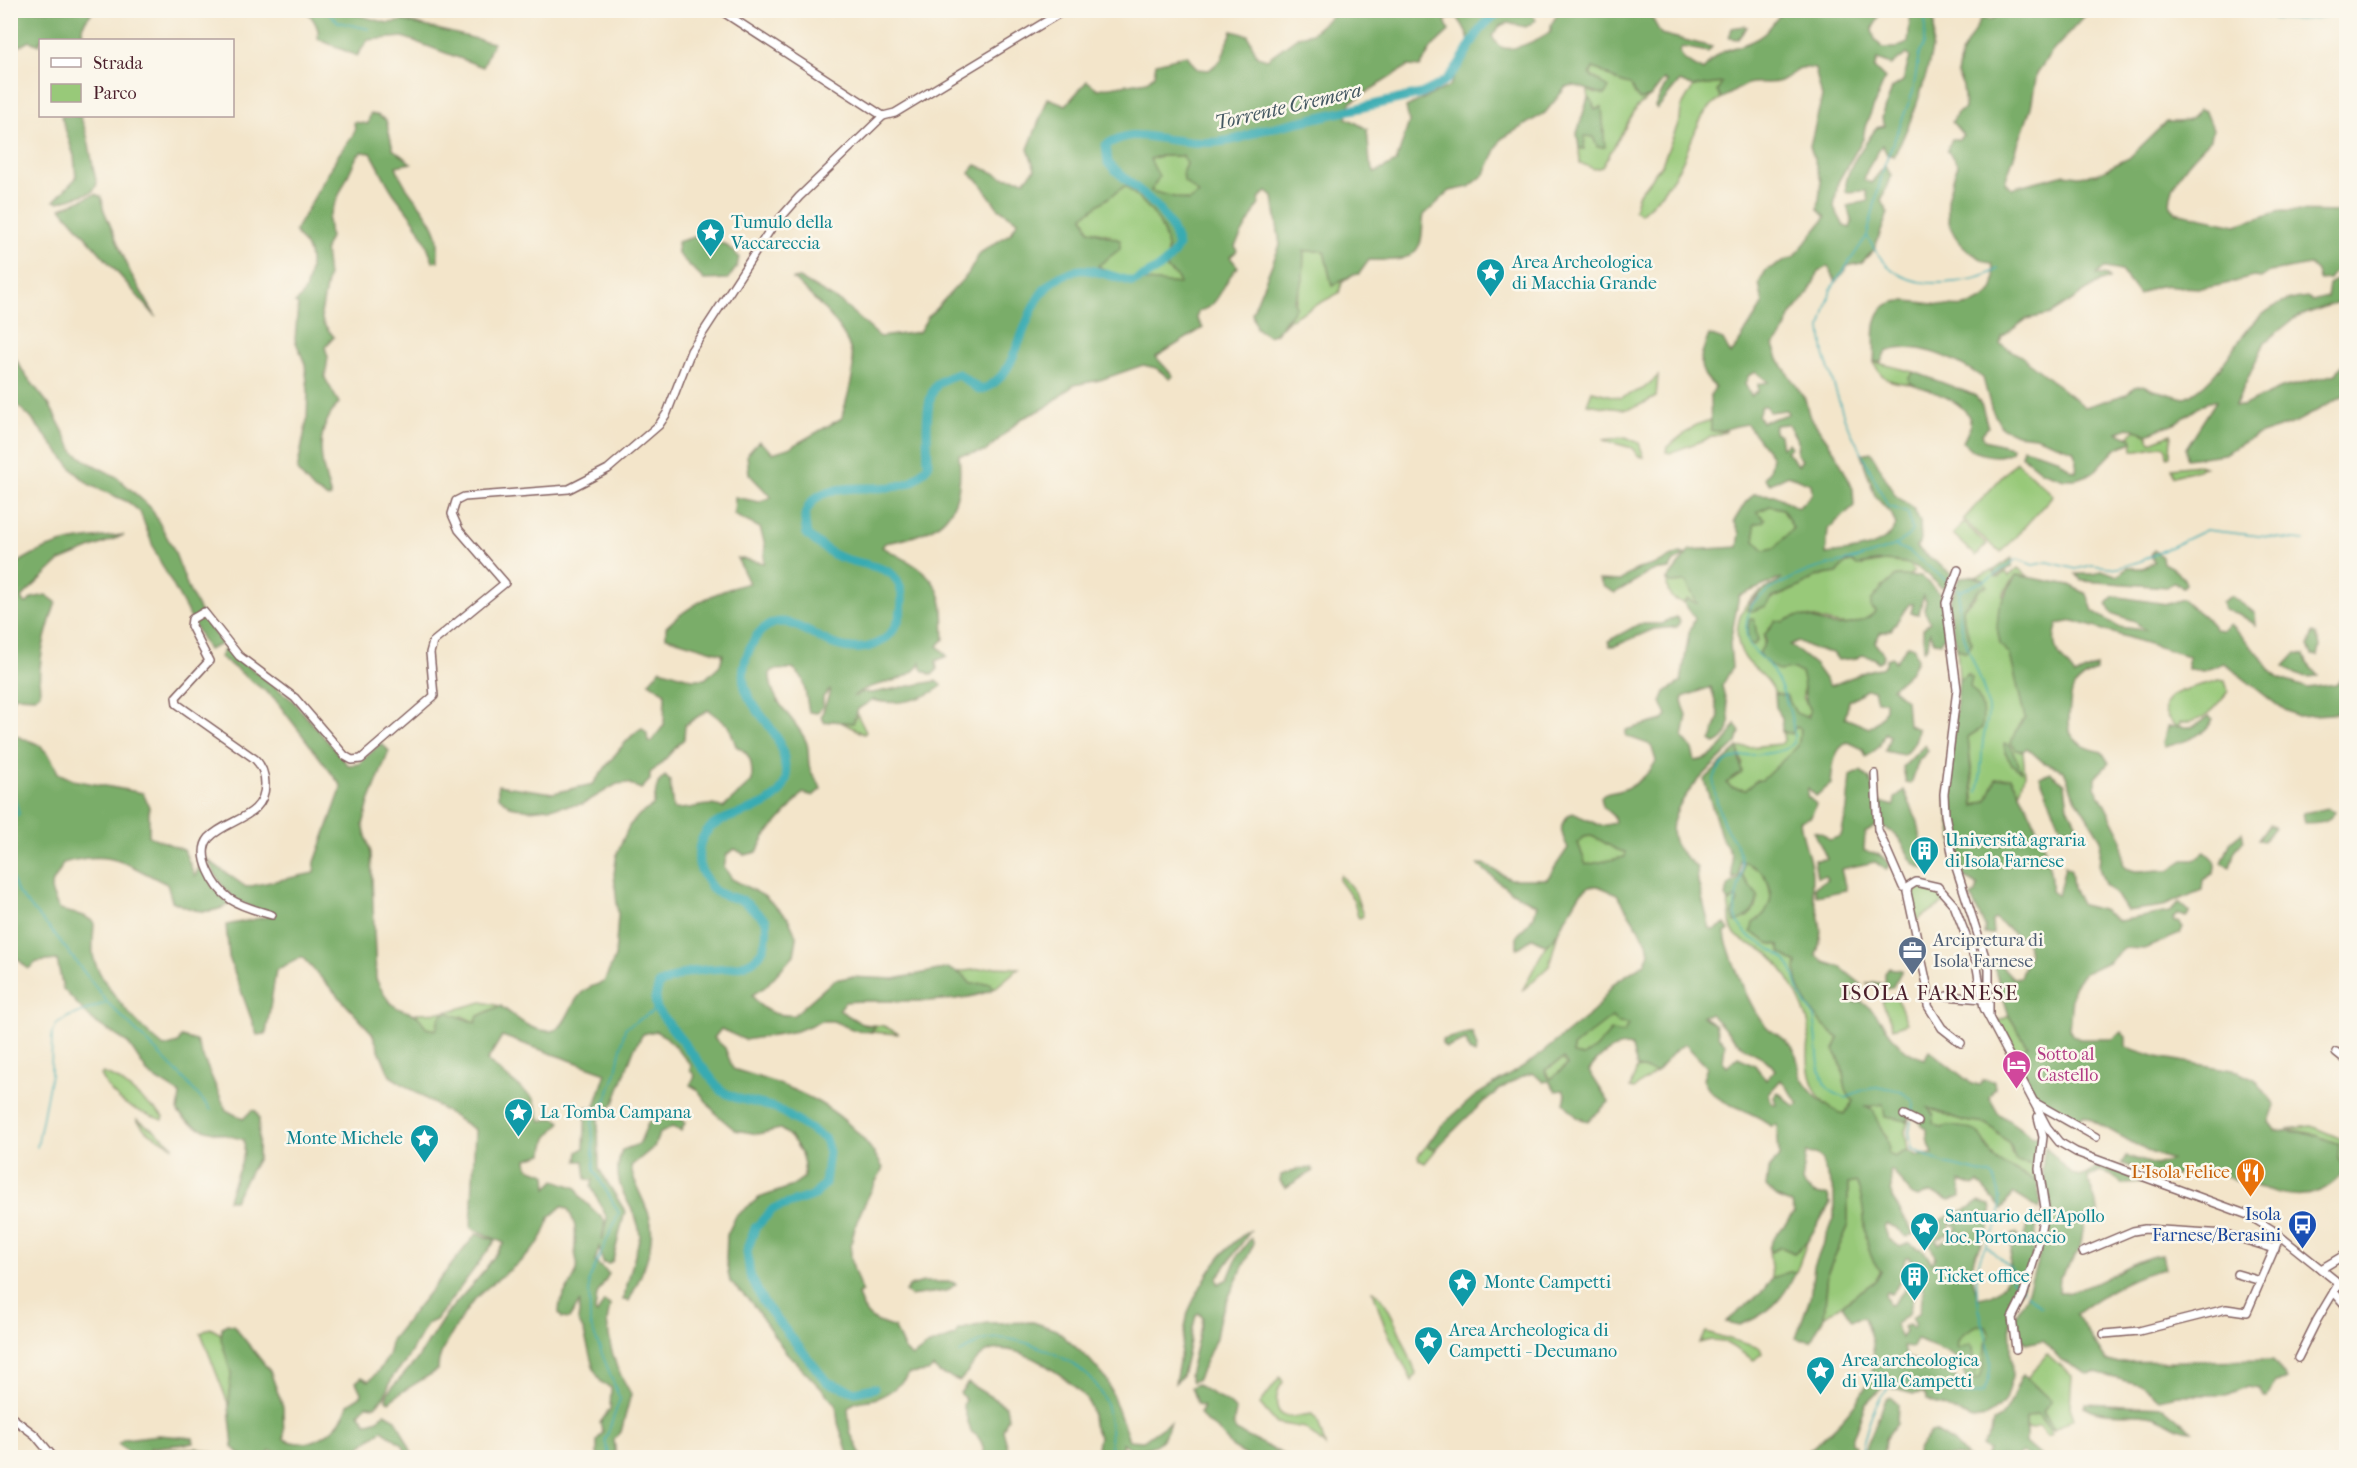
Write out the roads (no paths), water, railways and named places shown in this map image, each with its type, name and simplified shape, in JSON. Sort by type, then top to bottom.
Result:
[{"type":"street","points":[[720,10],[883,117]]},
{"type":"street","points":[[273,915],[229,898],[211,874],[205,857],[206,845],[210,837],[244,818],[257,807],[265,795],[266,783],[261,767],[255,759],[177,704],[176,697],[209,661],[191,626],[192,619],[204,612],[239,656],[295,698],[345,756],[362,759],[434,696],[430,653],[433,642],[505,583],[459,530],[452,514],[456,501],[464,497],[569,489],[608,469],[659,425],[667,413],[692,351],[770,230],[799,196],[883,117],[898,111],[1065,10]]},
{"type":"street","points":[[1958,570],[1946,608],[1953,643],[1957,689],[1945,814],[1953,858],[1989,969],[1989,1016]]},
{"type":"street","points":[[1875,774],[1878,830],[1903,887]]},
{"type":"street","points":[[1961,1044],[1942,1028],[1928,1006],[1928,989],[1907,892],[1910,885],[1919,882],[1933,885],[1943,891],[1954,905],[1976,962],[1982,999],[1989,1016],[2052,1135],[2068,1149],[2239,1211],[2280,1236],[2346,1289]]},
{"type":"street","points":[[1947,996],[1982,999]]},
{"type":"street","points":[[2336,1052],[2346,1060]]},
{"type":"street","points":[[2035,1104],[2097,1137]]},
{"type":"street","points":[[2016,1349],[2012,1318],[2026,1287],[2037,1250],[2045,1208],[2039,1169],[2043,1137],[2034,1109],[2035,1104]]},
{"type":"street","points":[[1906,1116],[1917,1122]]},
{"type":"street","points":[[2083,1252],[2133,1230],[2145,1228],[2226,1234],[2275,1249]]},
{"type":"street","points":[[2104,1334],[2139,1331],[2226,1309],[2245,1313],[2250,1308],[2280,1236]]},
{"type":"street","points":[[2321,1269],[2346,1254]]},
{"type":"street","points":[[2237,1274],[2261,1281]]},
{"type":"street","points":[[2298,1358],[2339,1283]]},
{"type":"street","points":[[2334,1292],[2346,1306]]},
{"type":"street","points":[[10,1416],[35,1435],[54,1458]]},
{"type":"waterway","points":[[326,10],[338,22],[369,29]]},
{"type":"waterway","name":"Torrente Cremera","points":[[874,1388],[855,1392],[827,1382],[763,1302],[750,1275],[747,1251],[755,1228],[773,1209],[815,1195],[825,1183],[829,1152],[825,1139],[776,1108],[736,1098],[721,1091],[657,1009],[655,999],[659,984],[683,974],[729,968],[753,960],[761,952],[766,939],[766,920],[741,900],[715,891],[699,864],[700,844],[708,830],[719,822],[765,804],[778,794],[786,780],[782,749],[774,733],[747,694],[743,679],[745,662],[754,640],[768,626],[783,622],[799,627],[833,644],[859,648],[871,646],[881,642],[889,634],[900,614],[902,593],[892,574],[877,567],[837,556],[825,549],[807,535],[805,514],[813,500],[824,493],[852,488],[898,486],[918,477],[928,466],[927,421],[934,388],[940,382],[958,374],[980,390],[996,381],[1008,366],[1033,308],[1043,291],[1059,277],[1085,270],[1133,282],[1159,268],[1170,259],[1178,246],[1167,220],[1150,200],[1108,163],[1106,145],[1131,136],[1194,142],[1227,141],[1258,131],[1421,94],[1440,85],[1449,77],[1457,68],[1477,33],[1503,10]]},
{"type":"waterway","points":[[1913,1117],[1914,1103],[1900,1092],[1872,1088],[1847,1098],[1834,1094],[1826,1085],[1819,1067],[1814,1018],[1800,995],[1791,968],[1777,953],[1748,935],[1738,922],[1735,907],[1742,871],[1741,858],[1722,817],[1715,794],[1714,780],[1721,766],[1730,760],[1774,752],[1794,743],[1791,715],[1781,687],[1772,670],[1749,644],[1747,638],[1747,620],[1754,602],[1789,579],[1808,571],[1865,557],[1894,546],[1905,539],[1912,530],[1908,513],[1888,506],[1845,420],[1824,354],[1821,328],[1831,289],[1867,236],[1884,166],[1913,92],[1919,54],[1924,44],[1926,10]]},
{"type":"waterway","points":[[2245,10],[2267,17],[2294,20],[2321,17],[2344,10]]},
{"type":"waterway","points":[[1867,236],[1883,261],[1902,276],[1913,280],[1925,283],[1960,281],[1982,277],[1998,269]]},
{"type":"waterway","points":[[1960,591],[1990,578],[2017,559],[2033,565],[2048,562],[2076,569],[2092,565],[2118,568],[2141,561],[2206,530],[2304,541]]},
{"type":"waterway","points":[[1894,545],[1909,552],[1950,583]]},
{"type":"waterway","points":[[1956,587],[1960,591],[1960,622],[1988,709],[1978,792]]},
{"type":"waterway","points":[[10,780],[19,814],[10,818]]},
{"type":"waterway","points":[[10,873],[18,893],[57,937],[107,1002],[183,1078],[211,1110]]},
{"type":"waterway","points":[[37,1147],[51,1074],[52,1033],[57,1024],[68,1017],[105,1003]]},
{"type":"waterway","points":[[610,1458],[605,1441],[620,1399],[590,1324],[589,1280],[619,1213],[594,1170],[592,1122],[606,1101],[616,1072],[625,1028],[657,1009]]},
{"type":"waterway","points":[[1861,1458],[1864,1438],[1875,1407],[1894,1383],[1917,1382],[1974,1395],[1983,1392],[1990,1371],[1989,1350],[1979,1307],[1977,1281],[1981,1256],[1999,1217],[2000,1198],[1997,1185],[1991,1175],[1945,1164],[1912,1149],[1909,1132],[1911,1121]]},
{"type":"waterway","points":[[1986,1246],[2011,1268],[2012,1280],[2023,1290]]},
{"type":"waterway","points":[[2027,1294],[2041,1307]]},
{"type":"waterway","name":"Torrente Cremera","points":[[960,1353],[985,1340],[998,1338],[1046,1350],[1076,1367],[1097,1386],[1106,1403],[1110,1430],[1110,1458]]},
{"type":"place","name":"Tumulo della Vaccareccia","points":[[710,258]]},
{"type":"place","name":"Area Archeologica di Macchia Grande","points":[[1491,298]]},
{"type":"place","name":"Università agraria di Isola Farnese","points":[[1924,876]]},
{"type":"place","name":"Arcipretura di Isola Farnese","points":[[1912,976]]},
{"type":"place","name":"Sotto al Castello","points":[[2016,1090]]},
{"type":"place","name":"La Tomba Campana","points":[[519,1138]]},
{"type":"place","name":"Monte Michele","points":[[424,1164]]},
{"type":"place","name":"L'Isola Felice","points":[[2251,1198]]},
{"type":"place","name":"Isola Farnese/Berasini","points":[[2302,1250]]},
{"type":"place","name":"Santuario dell'Apollo loc. Portonaccio","points":[[1924,1252]]},
{"type":"place","name":"Ticket office","points":[[1914,1302]]},
{"type":"place","name":"Monte Campetti","points":[[1463,1308]]},
{"type":"place","name":"Area Archeologica di Campetti - Decumano","points":[[1428,1366]]},
{"type":"place","name":"Area archeologica di Villa Campetti","points":[[1821,1396]]},
{"type":"district","name":"ISOLA FARNESE","points":[[1930,993]]}]
